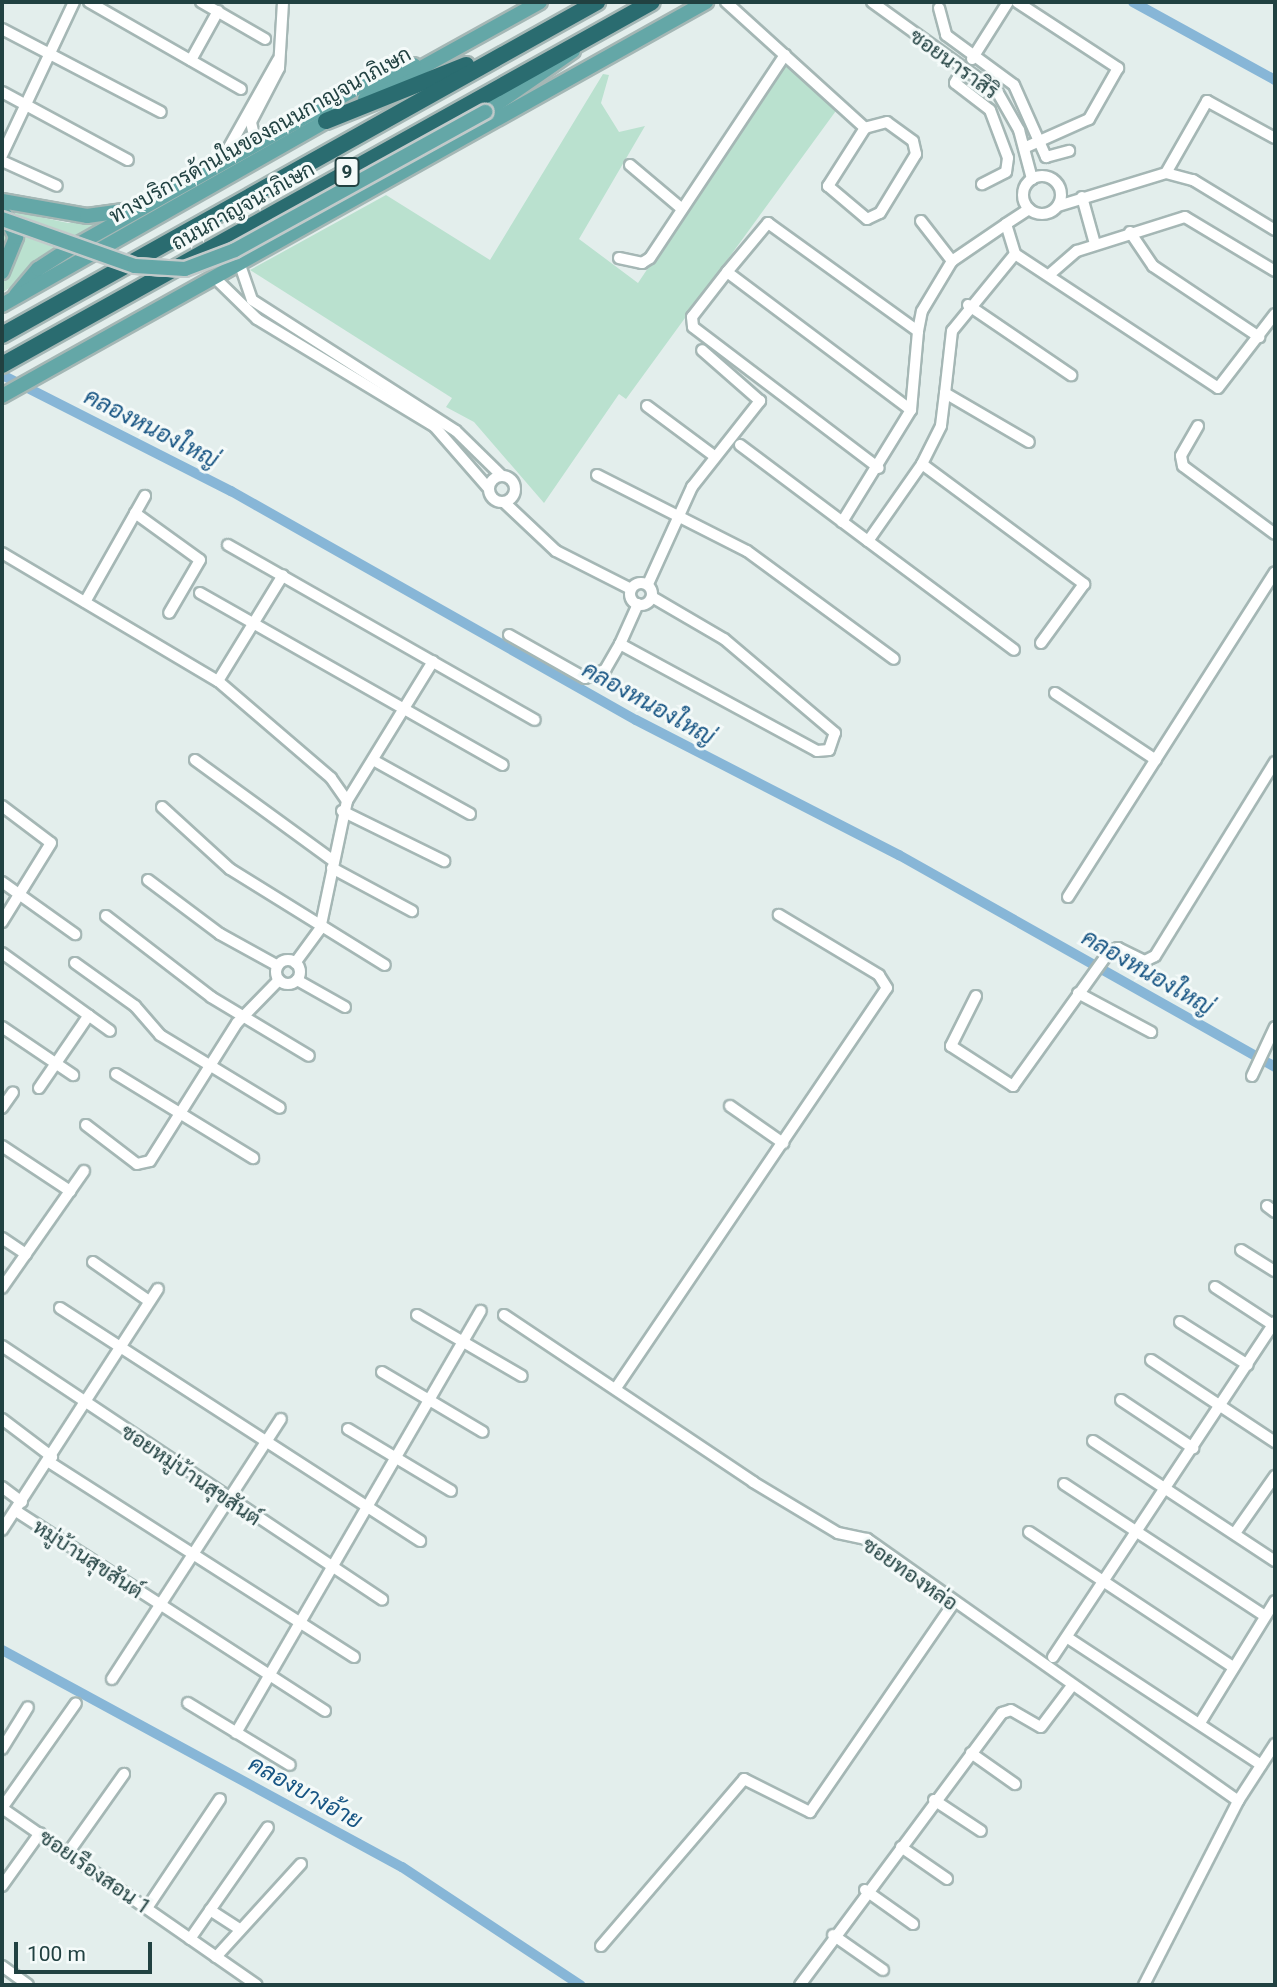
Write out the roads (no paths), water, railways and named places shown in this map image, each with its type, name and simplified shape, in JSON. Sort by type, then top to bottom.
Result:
[{"type":"highway","name":"ถนนกาญจนาภิเษก","points":[[2,335],[597,2]]},
{"type":"highway","name":"ถนนกาญจนาภิเษก","points":[[2,365],[652,2]]},
{"type":"highway","points":[[326,121],[522,44]]},
{"type":"main road","name":"ทางบริการด้านในของถนนกาญจนาภิเษก","points":[[8,302],[540,2]]},
{"type":"main road","points":[[2,396],[706,2]]},
{"type":"main road","points":[[2,219],[135,266],[194,267],[485,112],[531,85],[599,31]]},
{"type":"main road","points":[[8,302],[37,269],[256,144],[358,87],[444,55]]},
{"type":"main road","points":[[531,85],[611,55]]},
{"type":"main road","points":[[2,201],[87,216],[156,201]]},
{"type":"main road","points":[[2,211],[16,237],[2,272]]},
{"type":"street","points":[[2,155],[74,2]]},
{"type":"street","points":[[89,2],[241,89]]},
{"type":"street","points":[[201,2],[265,39]]},
{"type":"street","points":[[256,144],[251,122],[278,60],[283,5],[271,2]]},
{"type":"street","points":[[726,2],[865,128]]},
{"type":"street","name":"ซอยนาราสิริ","points":[[872,2],[998,93],[1024,148],[1032,178],[1023,195],[1029,209]]},
{"type":"street","points":[[982,184],[1006,172],[1008,158],[990,110],[955,83],[1008,2]]},
{"type":"street","points":[[1017,2],[1118,68],[1094,114],[1024,148]]},
{"type":"street","points":[[939,8],[946,35],[1014,85],[1049,160],[1069,151]]},
{"type":"street","points":[[191,60],[218,11]]},
{"type":"street","points":[[2,29],[52,50],[161,112]]},
{"type":"street","points":[[619,258],[646,261],[785,55]]},
{"type":"street","points":[[219,165],[278,60]]},
{"type":"street","points":[[2,92],[27,103],[128,160]]},
{"type":"street","points":[[1166,173],[1207,101],[1275,138]]},
{"type":"street","points":[[887,122],[912,141],[916,154],[880,213],[867,219],[828,187],[865,128],[887,122]]},
{"type":"street","points":[[2,161],[57,186]]},
{"type":"street","points":[[630,165],[682,209]]},
{"type":"street","points":[[842,522],[879,468],[911,410],[922,311],[952,261],[1006,224],[1029,209],[1043,214],[1058,205],[1082,197],[1166,173],[1193,180],[1275,230]]},
{"type":"street","points":[[1032,178],[1056,183],[1058,205]]},
{"type":"street","points":[[1082,197],[1095,244]]},
{"type":"street","points":[[1049,275],[1095,244],[1130,232],[1194,218],[1275,271]]},
{"type":"street","points":[[921,221],[952,261]]},
{"type":"street","points":[[879,468],[693,327],[692,317],[768,223],[918,331]]},
{"type":"street","points":[[1006,224],[1015,254],[1218,388],[1275,314]]},
{"type":"street","points":[[1130,232],[1153,266],[1259,337]]},
{"type":"street","points":[[868,541],[922,464],[941,426],[948,343],[968,305],[1006,271],[1015,254]]},
{"type":"street","points":[[239,262],[252,300],[317,348],[435,421],[516,490],[505,503]]},
{"type":"street","points":[[727,272],[911,410]]},
{"type":"street","points":[[214,277],[257,319],[317,348]]},
{"type":"street","points":[[968,305],[1071,375]]},
{"type":"street","points":[[620,644],[817,751],[829,750],[835,733],[724,639],[652,597],[648,584],[677,516],[713,455],[760,396],[702,350]]},
{"type":"street","points":[[944,393],[1028,442]]},
{"type":"street","points":[[647,406],[713,455]]},
{"type":"street","points":[[435,421],[489,489],[494,500],[505,503],[556,551],[631,589],[638,604]]},
{"type":"street","points":[[1198,426],[1181,456],[1183,466],[1275,534]]},
{"type":"street","points":[[740,445],[1014,649]]},
{"type":"street","points":[[922,464],[1081,579],[1082,589],[1041,643]]},
{"type":"street","points":[[597,475],[747,551],[894,659]]},
{"type":"street","points":[[489,489],[502,476]]},
{"type":"street","points":[[85,602],[145,496]]},
{"type":"street","points":[[135,513],[200,560],[169,613]]},
{"type":"street","points":[[228,545],[535,720]]},
{"type":"street","points":[[2,554],[218,681],[302,747],[345,806],[444,861]]},
{"type":"street","points":[[1068,897],[1275,572]]},
{"type":"street","points":[[218,681],[283,575]]},
{"type":"street","points":[[631,589],[648,584]]},
{"type":"street","points":[[200,593],[503,765]]},
{"type":"street","points":[[509,635],[585,678],[605,670],[638,604],[652,597]]},
{"type":"street","points":[[149,880],[220,934],[278,965],[295,962],[320,929],[345,806],[406,710],[433,661]]},
{"type":"street","points":[[1055,693],[1156,760]]},
{"type":"street","points":[[195,760],[332,864],[412,911]]},
{"type":"street","points":[[373,760],[470,814]]},
{"type":"street","points":[[976,996],[951,1046],[1011,1086],[1088,977],[1116,947],[1152,959],[1275,762]]},
{"type":"street","points":[[2,806],[51,843],[2,922]]},
{"type":"street","points":[[162,807],[230,869],[320,929],[385,965]]},
{"type":"street","points":[[2,882],[75,934]]},
{"type":"street","points":[[616,1388],[887,988],[879,975],[779,915]]},
{"type":"street","points":[[106,916],[243,1016],[309,1056]]},
{"type":"street","points":[[2,953],[110,1031]]},
{"type":"street","points":[[295,962],[297,980]]},
{"type":"street","points":[[75,963],[207,1065],[280,1108]]},
{"type":"street","points":[[278,965],[279,980]]},
{"type":"street","points":[[86,1125],[140,1164],[156,1155],[207,1065],[243,1016],[279,980],[297,980],[345,1007]]},
{"type":"street","points":[[1078,993],[1151,1032]]},
{"type":"street","points":[[39,1088],[89,1015]]},
{"type":"street","points":[[1254,1072],[1275,1027]]},
{"type":"street","points":[[3,1030],[73,1075]]},
{"type":"street","points":[[116,1074],[253,1158]]},
{"type":"street","points":[[2,1108],[13,1092]]},
{"type":"street","points":[[730,1106],[783,1143]]},
{"type":"street","points":[[2,1146],[70,1191]]},
{"type":"street","points":[[2,1288],[85,1171]]},
{"type":"street","points":[[2,1238],[26,1254]]},
{"type":"street","points":[[1241,1250],[1275,1271]]},
{"type":"street","points":[[93,1262],[149,1301]]},
{"type":"street","points":[[1053,1657],[1274,1324],[1215,1287]]},
{"type":"street","name":"หมู่บ้านสุขสันต์","points":[[2,1530],[86,1405],[158,1289]]},
{"type":"street","points":[[60,1308],[366,1510],[420,1541]]},
{"type":"street","points":[[236,1733],[481,1311]]},
{"type":"street","points":[[416,1315],[522,1376]]},
{"type":"street","name":"ซอยทองหล่อ","points":[[504,1315],[814,1519],[867,1539],[953,1604],[1238,1801]]},
{"type":"street","points":[[1180,1322],[1248,1365]]},
{"type":"street","name":"ซอยหมู่บ้านสุขสันต์","points":[[2,1346],[86,1405],[382,1600]]},
{"type":"street","points":[[1152,1360],[1275,1442]]},
{"type":"street","points":[[382,1373],[484,1432]]},
{"type":"street","points":[[1121,1400],[1193,1448]]},
{"type":"street","points":[[2,1419],[51,1459],[194,1556],[354,1657]]},
{"type":"street","name":"หมู่บ้านสุขสันต์","points":[[112,1679],[162,1606],[281,1419]]},
{"type":"street","points":[[348,1429],[395,1460],[451,1491]]},
{"type":"street","points":[[1093,1441],[1275,1561]]},
{"type":"street","points":[[1236,1534],[1275,1476]]},
{"type":"street","points":[[1064,1483],[1265,1616]]},
{"type":"street","name":"หมู่บ้านสุขสันต์","points":[[2,1487],[19,1506],[162,1606],[268,1677],[326,1711]]},
{"type":"street","points":[[1029,1532],[1233,1667]]},
{"type":"street","points":[[1200,1723],[1275,1601]]},
{"type":"street","points":[[601,1946],[744,1779],[810,1812],[953,1604]]},
{"type":"street","points":[[1068,1638],[1261,1765]]},
{"type":"street","points":[[801,1985],[865,1890],[1006,1709],[1041,1727],[1071,1687]]},
{"type":"street","points":[[2,1808],[76,1703]]},
{"type":"street","points":[[188,1703],[290,1765]]},
{"type":"street","points":[[2,1749],[28,1707]]},
{"type":"street","points":[[1144,1985],[1238,1801],[1275,1744]]},
{"type":"street","points":[[971,1753],[1015,1784]]},
{"type":"street","points":[[68,1853],[124,1774]]},
{"type":"street","points":[[147,1908],[220,1799]]},
{"type":"street","points":[[934,1800],[981,1832]]},
{"type":"street","name":"ซอยเรืองสอน 1","points":[[2,1808],[257,1985]]},
{"type":"street","points":[[190,1939],[268,1827]]},
{"type":"street","points":[[2,1886],[40,1833]]},
{"type":"street","points":[[901,1847],[947,1879]]},
{"type":"street","points":[[216,1957],[301,1864]]},
{"type":"street","points":[[865,1890],[913,1924]]},
{"type":"street","points":[[210,1910],[239,1929]]},
{"type":"street","points":[[833,1936],[883,1970]]},
{"type":"street","points":[[2,1966],[28,1985]]},
{"type":"waterway","points":[[1133,2],[1275,80]]},
{"type":"waterway","name":"คลองหนองใหญ่","points":[[2,375],[231,491],[636,720],[899,855],[1275,1067]]},
{"type":"waterway","name":"คลองบางอ้าย","points":[[2,1650],[402,1867],[580,1985]]}]
